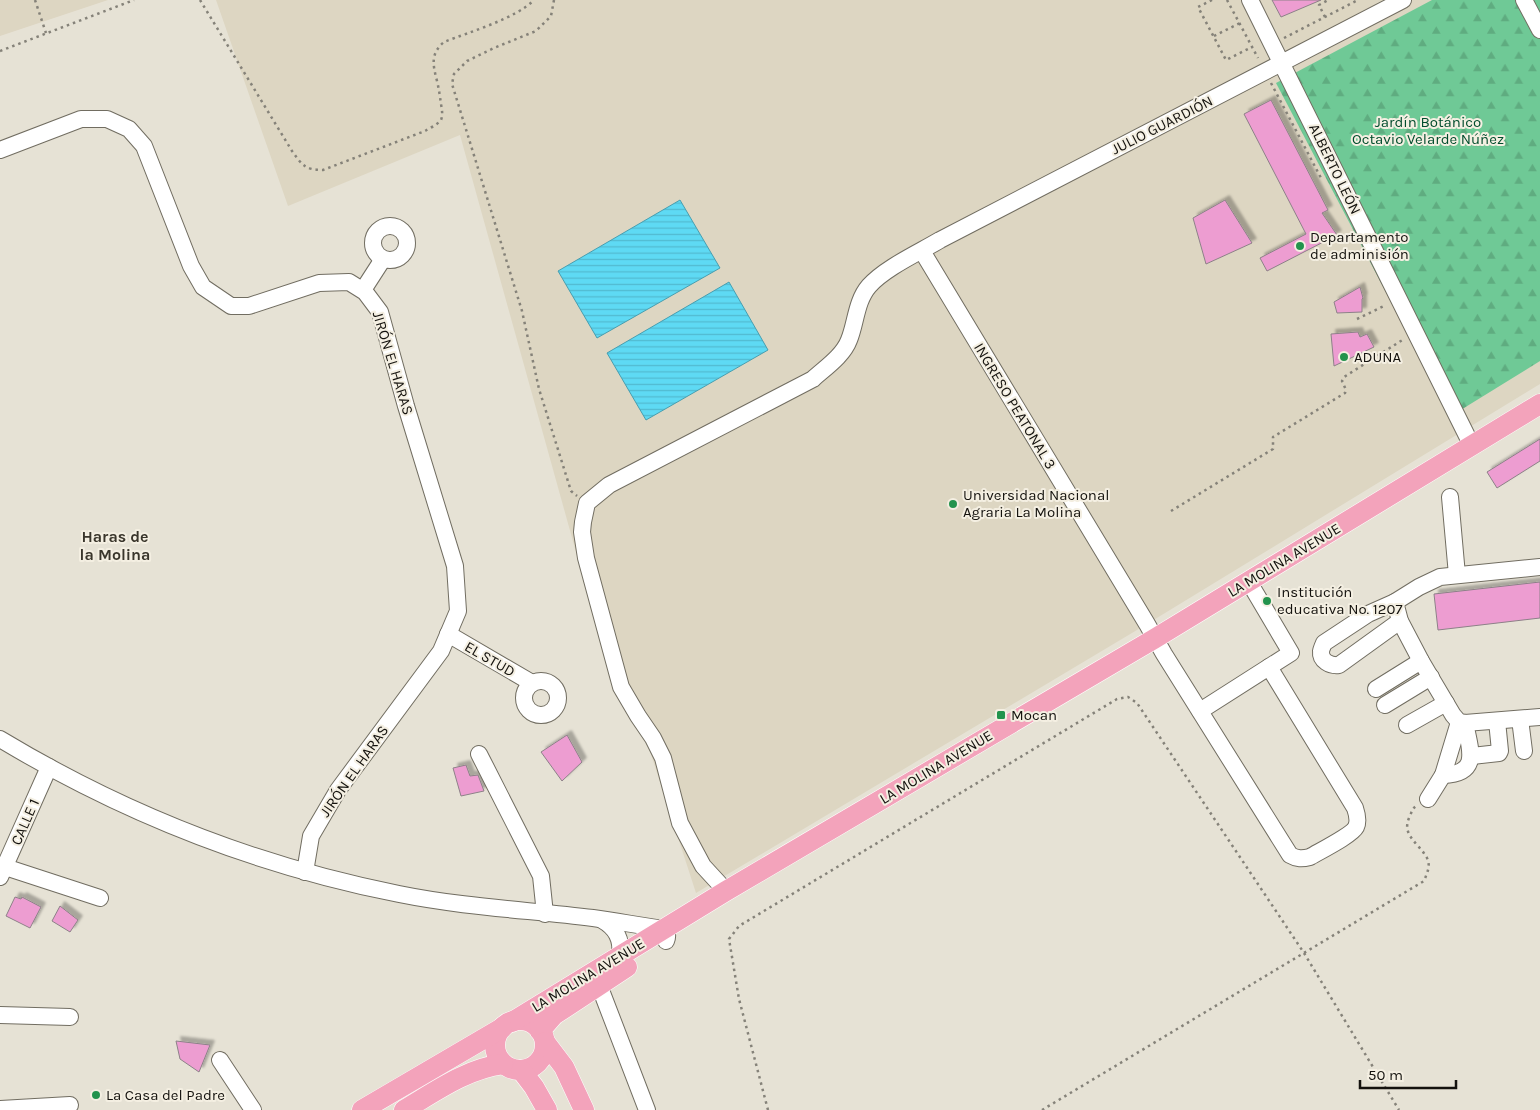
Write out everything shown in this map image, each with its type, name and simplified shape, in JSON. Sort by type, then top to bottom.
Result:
[{"type":"main road","name":"LA MOLINA AVENUE","points":[[1252,587],[1540,404]]},
{"type":"main road","name":"LA MOLINA AVENUE","points":[[362,1110],[507,1025],[620,955],[665,935],[1157,643],[1540,419]]},
{"type":"main road","name":"LA MOLINA AVENUE","points":[[542,1036],[554,1015],[599,985],[726,891],[1157,643]]},
{"type":"main road","points":[[547,1110],[534,1087],[495,1052],[496,1038],[507,1025],[524,1021],[530,1022],[564,1066],[584,1110]]},
{"type":"main road","points":[[404,1110],[461,1076],[482,1068],[529,1068],[541,1058],[544,1050],[542,1036]]},
{"type":"street","name":"ALBERTO LEÓN","points":[[1250,0],[1472,446]]},
{"type":"street","name":"JULIO GUARDIÓN","points":[[587,503],[609,485],[813,379],[838,356],[848,342],[860,301],[869,286],[902,262],[940,240],[1403,0]]},
{"type":"street","points":[[1524,0],[1540,30]]},
{"type":"street","points":[[0,150],[81,119],[107,119],[129,129],[144,146],[190,266],[203,288],[231,306],[249,306],[319,283],[349,282],[363,290],[382,259]]},
{"type":"street","name":"INGRESO PEATONAL 3","points":[[922,251],[1148,624],[1157,643],[1290,855],[1300,859],[1310,857],[1353,831],[1358,822],[1358,814],[1270,667]]},
{"type":"street","name":"JIRÓN EL HARAS","points":[[305,872],[311,836],[320,820],[338,790],[441,651],[458,611],[455,566],[406,406],[380,312],[363,290]]},
{"type":"street","points":[[1450,497],[1457,575]]},
{"type":"street","points":[[587,503],[582,522],[586,558],[621,687],[653,738],[663,758],[680,823],[703,866],[726,891]]},
{"type":"street","points":[[1400,622],[1338,665],[1333,666],[1324,660],[1321,650],[1324,643],[1368,614],[1395,602],[1440,577],[1540,567]]},
{"type":"street","points":[[1200,711],[1291,653],[1252,587]]},
{"type":"street","points":[[1395,602],[1400,622],[1421,661],[1453,715],[1462,722],[1472,756],[1469,764],[1463,771],[1456,774],[1443,775]]},
{"type":"street","name":"EL STUD","points":[[448,634],[532,683]]},
{"type":"street","points":[[1376,689],[1421,661]]},
{"type":"street","points":[[1385,705],[1431,677]]},
{"type":"street","points":[[1407,725],[1446,703]]},
{"type":"street","points":[[1462,722],[1540,717]]},
{"type":"street","points":[[1520,719],[1524,750]]},
{"type":"street","points":[[1472,756],[1500,751],[1497,721]]},
{"type":"street","points":[[1428,799],[1443,775],[1462,722]]},
{"type":"street","points":[[0,739],[49,768],[165,823],[238,851],[305,872],[419,898],[496,909],[594,918],[665,935]]},
{"type":"street","points":[[479,754],[541,876],[545,914]]},
{"type":"street","name":"CALLE 1","points":[[2,872],[49,768]]},
{"type":"street","points":[[2,872],[100,898]]},
{"type":"street","points":[[594,918],[608,923],[618,934],[621,948],[620,955]]},
{"type":"street","points":[[599,985],[647,1110]]},
{"type":"street","points":[[0,1015],[70,1017]]},
{"type":"street","points":[[220,1060],[253,1110]]},
{"type":"street","points":[[0,1109],[70,1105]]},
{"type":"path","points":[[35,0],[46,33]]},
{"type":"path","points":[[0,50],[134,0]]},
{"type":"path","points":[[200,0],[302,166],[313,170],[323,170],[425,131],[437,124],[442,118],[442,112],[434,72],[434,58],[437,49],[444,42],[510,16],[528,6],[534,0]]},
{"type":"path","points":[[554,0],[551,16],[536,31],[467,61],[454,74],[452,84],[522,311],[539,389],[571,491],[587,503]]},
{"type":"path","points":[[1212,0],[1198,6],[1226,60],[1252,47]]},
{"type":"path","points":[[1325,17],[1318,5],[1328,0]]},
{"type":"path","points":[[1273,44],[1358,0]]},
{"type":"path","points":[[1214,36],[1240,23]]},
{"type":"path","points":[[1357,319],[1387,304]]},
{"type":"path","points":[[1170,511],[1273,449],[1273,437],[1345,393],[1346,390],[1342,380],[1344,377],[1405,339]]},
{"type":"path","points":[[768,1110],[739,998],[729,939],[739,926],[1117,699],[1128,697],[1137,702],[1304,953],[1399,1110]]},
{"type":"path","points":[[1042,1110],[1424,881],[1429,871],[1427,859],[1408,835],[1407,821],[1413,808],[1428,799]]},
{"type":"shaded area","points":[[0,0],[108,0],[0,36]]},
{"type":"shaded area","name":"Universidad Nacional Agraria La Molina","points":[[216,0],[1540,0],[1540,384],[1147,624],[696,893],[646,739],[616,696],[460,135],[288,206]]},
{"type":"green space","name":"Jardín Botánico Octavio Velarde Núñez","points":[[1432,0],[1540,0],[1540,361],[1451,416],[1276,83]]},
{"type":"water","points":[[680,200],[720,268],[597,338],[558,271]]},
{"type":"water","points":[[729,282],[768,350],[646,420],[607,353]]},
{"type":"building","points":[[1272,0],[1321,0],[1281,17]]},
{"type":"building","points":[[1271,100],[1328,210],[1322,213],[1337,235],[1267,271],[1260,258],[1306,234],[1244,114]]},
{"type":"building","points":[[1225,200],[1252,243],[1206,264],[1193,218]]},
{"type":"building","points":[[1360,287],[1363,298],[1362,312],[1337,313],[1334,302]]},
{"type":"building","name":"ADUNA","points":[[1358,332],[1360,337],[1367,334],[1374,347],[1334,366],[1331,334]]},
{"type":"building","points":[[1540,439],[1540,461],[1497,488],[1487,472]]},
{"type":"building","points":[[1540,582],[1540,618],[1438,630],[1434,594]]},
{"type":"building","points":[[567,735],[582,762],[562,781],[541,752]]},
{"type":"building","points":[[466,765],[470,776],[478,775],[484,791],[461,796],[453,768]]},
{"type":"building","points":[[15,897],[21,899],[22,897],[41,907],[30,928],[6,916]]},
{"type":"building","points":[[60,906],[78,920],[70,932],[52,921]]},
{"type":"building","points":[[176,1041],[210,1045],[199,1072],[180,1059]]},
{"type":"place","name":"Departamento de adminisión","points":[[1300,246]]},
{"type":"place","name":"ADUNA","points":[[1344,357]]},
{"type":"place","name":"Universidad Nacional Agraria La Molina","points":[[953,504]]},
{"type":"place","name":"Institución educativa No. 1207","points":[[1267,601]]},
{"type":"place","name":"Mocan","points":[[1001,715]]},
{"type":"place","name":"La Casa del Padre","points":[[96,1095]]},
{"type":"district","name":"Haras de la Molina","points":[[115,545]]}]
